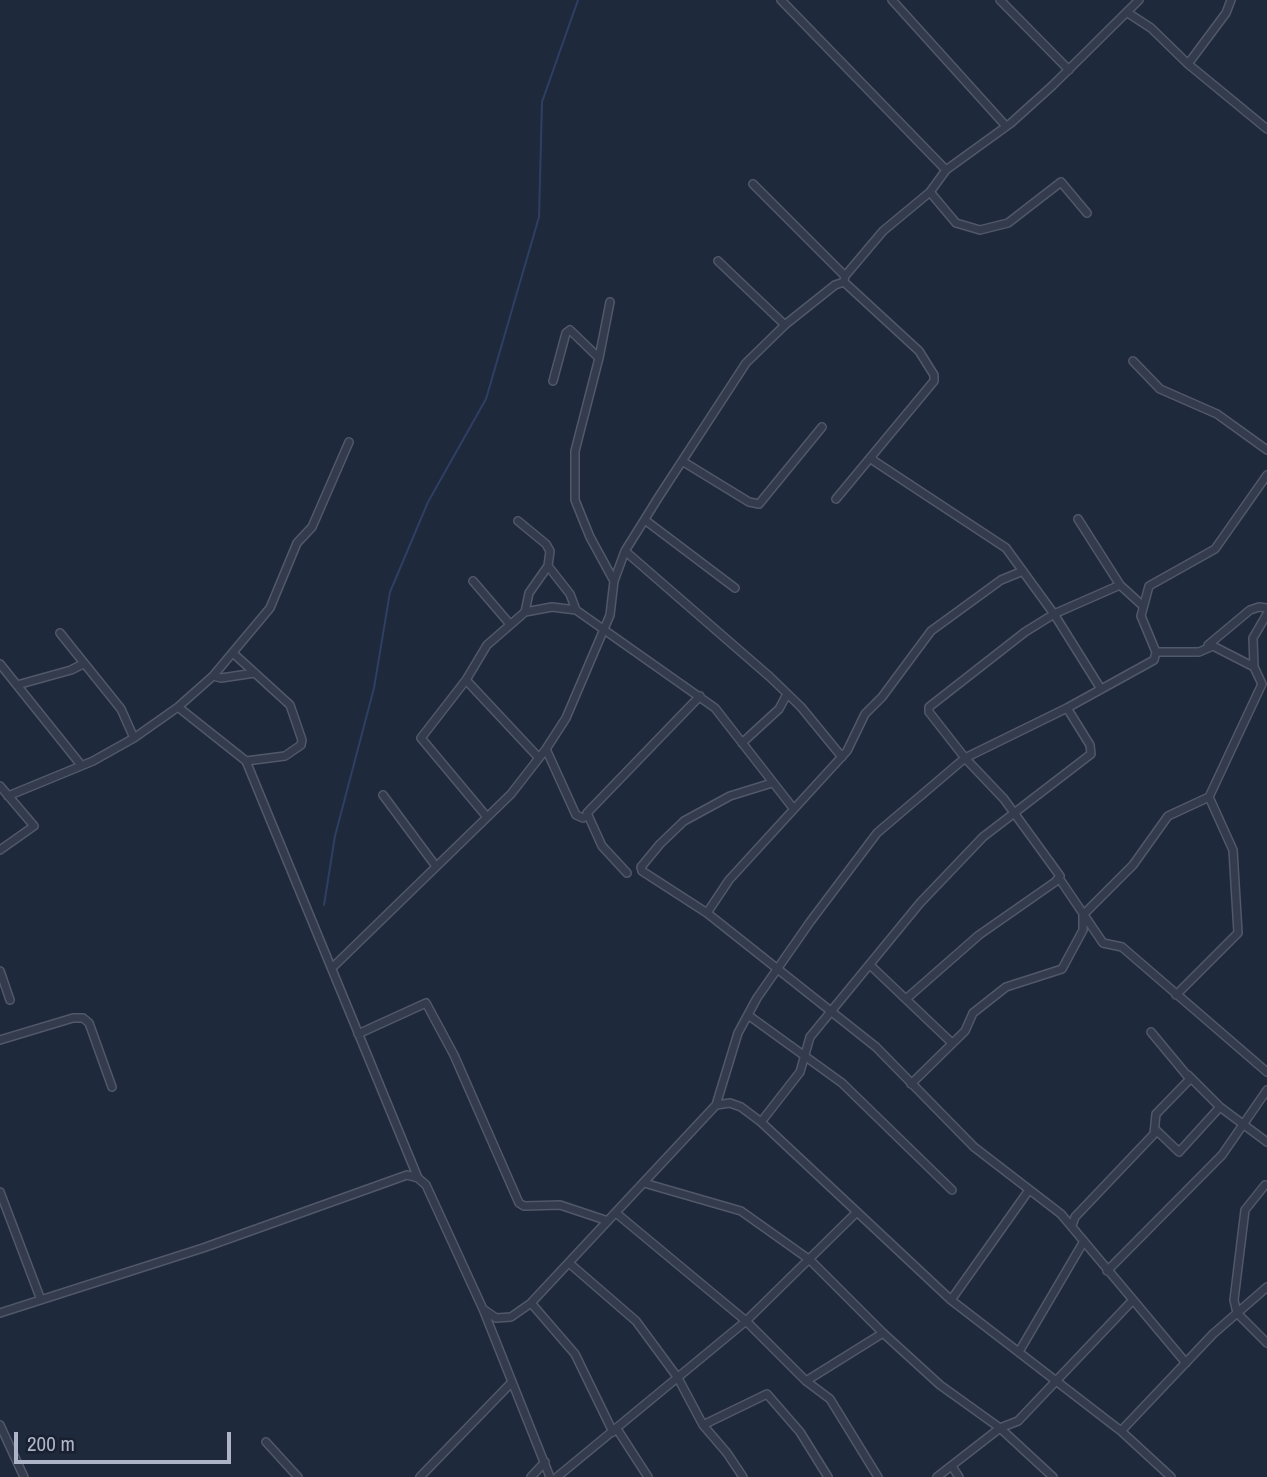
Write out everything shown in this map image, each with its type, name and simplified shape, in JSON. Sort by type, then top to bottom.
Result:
[{"type":"street","points":[[781,0],[946,170]]},
{"type":"street","points":[[892,0],[1005,125]]},
{"type":"street","points":[[1000,0],[1069,70]]},
{"type":"street","points":[[332,967],[379,925],[435,865],[511,794],[546,749],[566,718],[604,629],[613,602],[614,581],[625,551],[746,363],[785,325],[844,279],[883,231],[930,192],[946,170],[1005,125],[1069,70],[1139,0]]},
{"type":"street","points":[[1188,64],[1227,13],[1231,0]]},
{"type":"street","points":[[1128,13],[1151,28],[1188,64],[1267,129]]},
{"type":"street","points":[[930,192],[956,223],[980,230],[1008,223],[1061,182],[1087,213]]},
{"type":"street","points":[[753,184],[844,279],[919,351],[934,374],[934,381],[897,422],[872,457],[836,499]]},
{"type":"street","points":[[718,261],[785,325]]},
{"type":"street","points":[[610,302],[600,358],[575,451],[575,500],[590,537],[614,581]]},
{"type":"street","points":[[553,381],[566,333],[570,330],[600,358]]},
{"type":"street","points":[[1133,361],[1160,389],[1217,414],[1267,450]]},
{"type":"street","points":[[682,461],[749,502],[759,504],[822,427]]},
{"type":"street","points":[[8,796],[81,765],[134,738],[178,707],[212,676],[270,608],[297,543],[312,527],[349,442]]},
{"type":"street","points":[[872,457],[874,461],[1006,548],[1054,614],[1101,690]]},
{"type":"street","points":[[482,1309],[496,1318],[511,1317],[531,1303],[716,1105],[738,1033],[748,1015],[778,969],[877,833],[965,758],[1067,708],[1154,660],[1156,652],[1141,615],[1149,586],[1215,549],[1267,475]]},
{"type":"street","points":[[1078,519],[1120,585],[1143,606]]},
{"type":"street","points":[[645,520],[735,588]]},
{"type":"street","points":[[518,521],[547,544],[550,551],[548,566],[529,593],[525,612]]},
{"type":"street","points":[[625,551],[787,694],[842,757]]},
{"type":"street","points":[[548,566],[570,594],[576,610]]},
{"type":"street","points":[[707,913],[729,880],[842,757],[865,714],[882,697],[931,631],[1001,580],[1023,571]]},
{"type":"street","points":[[473,581],[509,623]]},
{"type":"street","points":[[1120,585],[1054,614],[1006,645],[929,707],[929,712],[965,758],[1015,813],[1103,943],[1122,947],[1267,1072]]},
{"type":"street","points":[[487,817],[421,738],[466,680],[487,645],[509,623],[525,612],[552,607],[576,610],[715,708],[793,808]]},
{"type":"street","points":[[911,1084],[965,1031],[973,1013],[1006,987],[1062,969],[1083,930],[1083,915],[1133,865],[1168,816],[1209,796],[1262,684],[1254,667],[1253,638],[1267,611],[1259,607],[1250,610],[1199,652]]},
{"type":"street","points":[[60,633],[121,709],[134,738]]},
{"type":"street","points":[[1156,652],[1199,652],[1213,646],[1254,667]]},
{"type":"street","points":[[233,654],[290,705],[302,740],[301,745],[285,756],[246,761]]},
{"type":"street","points":[[0,664],[81,765]]},
{"type":"street","points":[[18,685],[83,664]]},
{"type":"street","points":[[212,676],[221,678],[255,673]]},
{"type":"street","points":[[466,680],[539,758]]},
{"type":"street","points":[[742,743],[779,709],[787,694]]},
{"type":"street","points":[[546,749],[576,815],[583,818],[700,696]]},
{"type":"street","points":[[178,707],[246,761],[418,1178]]},
{"type":"street","points":[[761,1122],[800,1072],[810,1037],[970,849],[1091,754],[1090,745],[1067,708]]},
{"type":"street","points":[[772,783],[730,796],[684,821],[641,867],[707,913],[832,1010],[876,1047],[974,1147],[1061,1214],[1186,1363]]},
{"type":"street","points":[[0,786],[34,826],[0,850]]},
{"type":"street","points":[[383,795],[435,865]]},
{"type":"street","points":[[1176,995],[1238,933],[1233,850],[1209,796]]},
{"type":"street","points":[[587,815],[602,846],[627,873]]},
{"type":"street","points":[[906,999],[979,935],[1059,878]]},
{"type":"street","points":[[870,965],[952,1043]]},
{"type":"street","points":[[0,971],[10,1000]]},
{"type":"street","points":[[358,1034],[426,1003],[454,1055],[519,1203],[524,1206],[560,1205],[608,1221]]},
{"type":"street","points":[[748,1015],[842,1083],[952,1189]]},
{"type":"street","points":[[0,1040],[73,1018],[83,1018],[89,1023],[112,1087]]},
{"type":"street","points":[[1151,1032],[1177,1068],[1188,1074],[1220,1107],[1267,1142]]},
{"type":"street","points":[[1072,1226],[1076,1217],[1148,1142],[1156,1129],[1156,1114],[1190,1079],[1188,1074]]},
{"type":"street","points":[[1107,1271],[1222,1155],[1267,1090]]},
{"type":"street","points":[[716,1105],[730,1103],[741,1107],[761,1122],[951,1300],[1059,1381],[1121,1431],[1171,1477]]},
{"type":"street","points":[[1156,1129],[1179,1152],[1220,1107]]},
{"type":"street","points":[[0,1313],[203,1248],[407,1175],[418,1178],[426,1185],[482,1309],[550,1477]]},
{"type":"street","points":[[644,1183],[733,1206],[810,1260],[883,1334],[940,1385],[1000,1429],[1053,1477]]},
{"type":"street","points":[[1265,1185],[1250,1200],[1241,1226],[1241,1251],[1234,1285],[1237,1313],[1267,1343]]},
{"type":"street","points":[[951,1300],[1029,1190]]},
{"type":"street","points":[[0,1192],[41,1300]]},
{"type":"street","points":[[557,1477],[746,1321],[857,1212]]},
{"type":"street","points":[[616,1213],[746,1321],[806,1381],[830,1399],[878,1477]]},
{"type":"street","points":[[1061,1214],[1076,1217]]},
{"type":"street","points":[[1020,1350],[1084,1241]]},
{"type":"street","points":[[569,1263],[636,1321],[678,1378],[703,1425],[743,1477]]},
{"type":"street","points":[[1121,1431],[1186,1363],[1267,1287]]},
{"type":"street","points":[[937,1477],[953,1468],[1000,1429],[1018,1421],[1059,1381],[1132,1301]]},
{"type":"street","points":[[531,1303],[575,1354],[615,1431],[648,1477]]},
{"type":"street","points":[[806,1381],[883,1334]]},
{"type":"street","points":[[421,1477],[512,1382]]},
{"type":"street","points":[[703,1425],[767,1395],[800,1432],[828,1477]]},
{"type":"street","points":[[0,1425],[24,1477]]},
{"type":"street","points":[[266,1442],[298,1477]]},
{"type":"street","points":[[531,1477],[545,1462]]},
{"type":"street","points":[[953,1468],[959,1477]]},
{"type":"waterway","points":[[324,905],[335,836],[374,688],[390,592],[428,502],[486,399],[539,217],[542,102],[578,0]]}]
